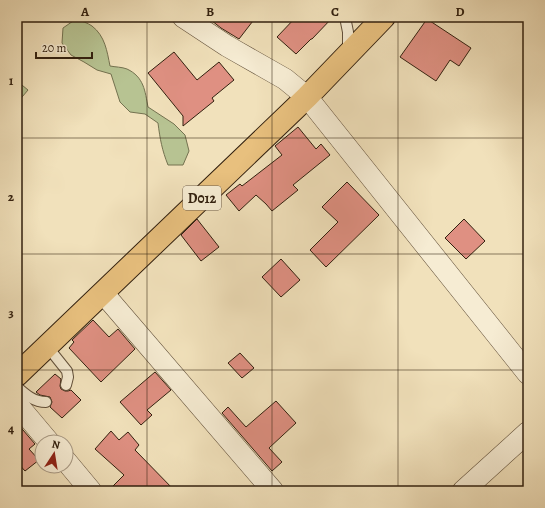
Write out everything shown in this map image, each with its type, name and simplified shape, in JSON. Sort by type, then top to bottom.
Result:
[{"type":"main road","name":"D012","points":[[17,375],[307,97],[384,17]]},
{"type":"street","points":[[184,17],[228,46],[285,79],[307,97],[528,374]]},
{"type":"street","points":[[103,293],[273,491]]},
{"type":"street","points":[[17,404],[42,434]]},
{"type":"street","points":[[463,491],[528,432]]},
{"type":"street","points":[[74,471],[91,491]]},
{"type":"lane","points":[[345,17],[348,32],[348,54]]},
{"type":"lane","points":[[48,346],[67,371],[68,377],[66,385]]},
{"type":"lane","points":[[17,387],[35,401],[46,402]]},
{"type":"green space","points":[[76,19],[90,25],[100,34],[105,44],[110,66],[127,69],[137,76],[143,85],[148,107],[174,124],[185,135],[189,151],[183,165],[168,165],[164,154],[158,123],[145,114],[130,112],[120,102],[111,74],[97,70],[71,55],[62,43],[63,28]]},
{"type":"green space","points":[[17,81],[28,90],[17,103]]},
{"type":"building","points":[[207,17],[256,17],[239,39]]},
{"type":"building","points":[[296,17],[333,17],[296,54],[277,37]]},
{"type":"building","points":[[427,19],[471,48],[459,66],[450,60],[436,81],[400,57]]},
{"type":"building","points":[[174,52],[197,80],[219,62],[234,80],[212,98],[214,101],[183,126],[183,116],[148,73]]},
{"type":"building","points":[[298,127],[316,149],[321,144],[330,155],[293,185],[298,190],[272,211],[256,195],[239,211],[226,195],[240,184],[242,186],[282,155],[275,146]]},
{"type":"building","points":[[347,182],[379,215],[326,267],[310,250],[338,222],[322,207]]},
{"type":"building","points":[[197,219],[219,247],[201,261],[181,235]]},
{"type":"building","points":[[464,219],[485,241],[466,259],[445,238]]},
{"type":"building","points":[[281,259],[300,280],[281,297],[262,277]]},
{"type":"building","points":[[93,320],[109,337],[118,329],[135,349],[101,382],[69,348],[74,342],[72,340]]},
{"type":"building","points":[[240,353],[254,368],[242,378],[228,363]]},
{"type":"building","points":[[155,372],[171,390],[147,410],[152,415],[141,425],[120,402]]},
{"type":"building","points":[[55,374],[61,379],[61,389],[65,391],[71,390],[81,400],[62,418],[50,407],[52,402],[50,397],[40,395],[36,392]]},
{"type":"building","points":[[276,401],[296,423],[269,448],[282,462],[272,471],[222,413],[228,407],[246,427]]},
{"type":"building","points":[[17,423],[34,443],[34,445],[29,449],[34,454],[34,464],[25,471],[17,462]]},
{"type":"building","points":[[111,431],[119,440],[128,432],[139,445],[135,450],[175,491],[108,491],[124,475],[95,449]]}]
